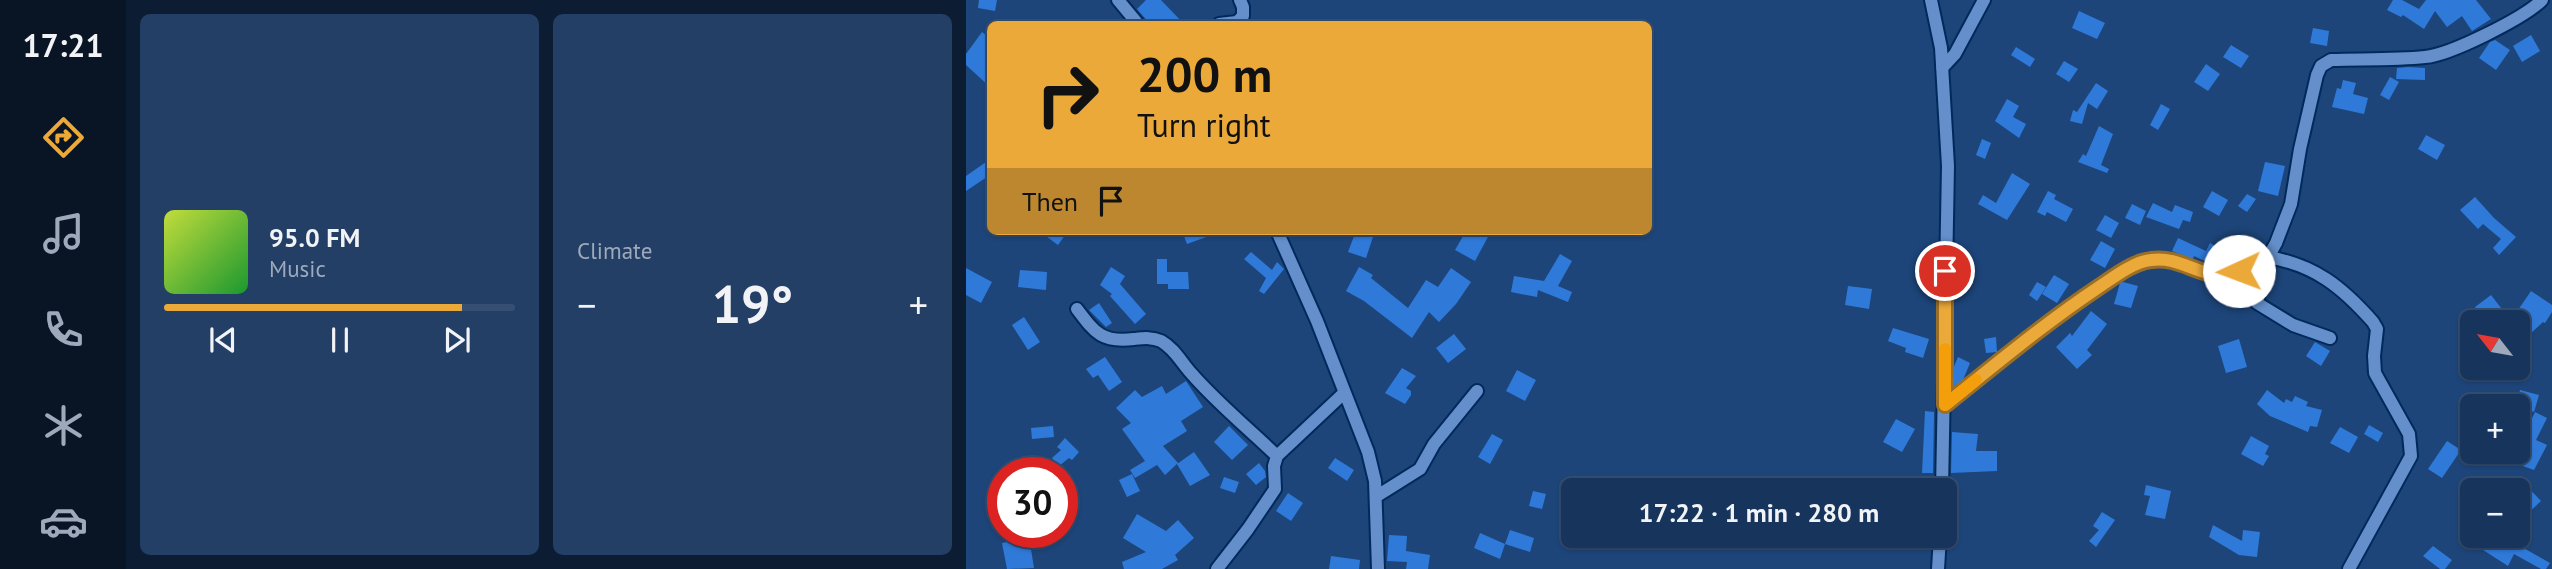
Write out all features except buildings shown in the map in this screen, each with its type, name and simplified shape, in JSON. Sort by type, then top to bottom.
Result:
[{"type":"street","points":[[1118,0],[1136,21]]},
{"type":"street","points":[[1238,21],[1243,16],[1240,0]]},
{"type":"street","points":[[1931,0],[1941,48],[1948,166],[1942,478]]},
{"type":"street","points":[[1942,68],[1955,54],[1984,0]]},
{"type":"street","points":[[2330,338],[2293,325],[2258,303],[2268,257],[2291,204],[2300,149],[2321,66],[2332,60],[2426,57],[2450,50],[2529,10],[2542,0]]},
{"type":"street","points":[[1279,235],[1317,321],[1368,453],[1376,481],[1378,569]]},
{"type":"street","points":[[1945,405],[2070,306],[2137,264],[2164,259],[2222,277],[2268,257],[2298,264],[2325,276],[2373,322],[2377,329],[2375,373],[2409,434],[2411,456],[2349,569]]},
{"type":"street","points":[[1076,309],[1100,336],[1113,340],[1149,338],[1161,341],[1172,349],[1189,372],[1277,456]]},
{"type":"street","points":[[1377,496],[1420,469],[1434,444],[1477,391]]},
{"type":"street","points":[[1217,569],[1275,489],[1274,466],[1277,456],[1344,393]]},
{"type":"street","points":[[1938,569],[1939,548]]},
{"type":"slow traffic","points":[[1945,349],[1945,405],[1976,380]]},
{"type":"route","points":[[1945,271],[1945,405],[2070,306],[2137,264],[2164,259],[2222,277],[2239,271]]}]
